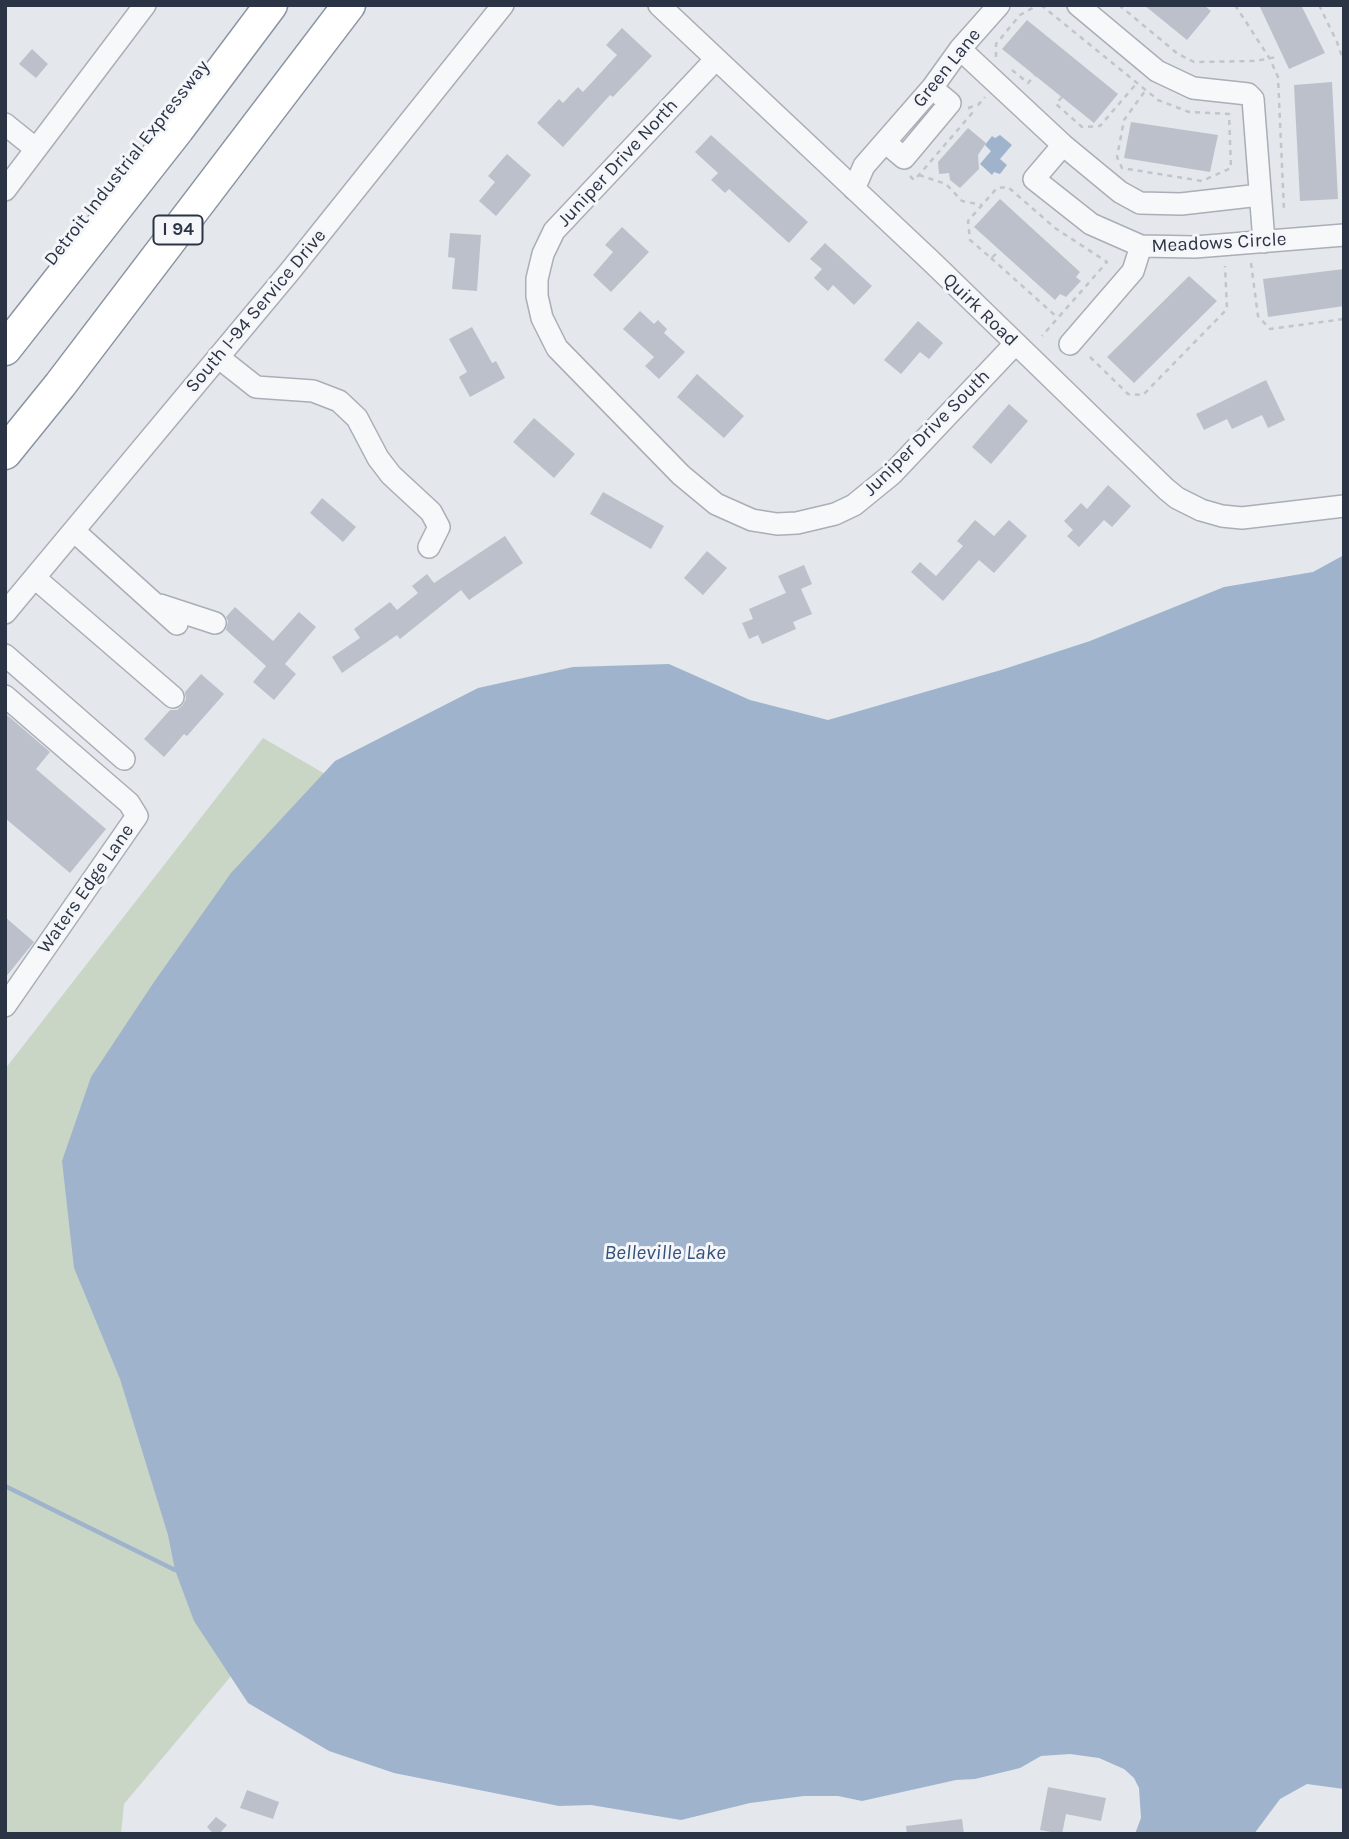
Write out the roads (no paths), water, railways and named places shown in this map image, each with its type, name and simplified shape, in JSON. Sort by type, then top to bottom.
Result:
[{"type":"highway","name":"Detroit Industrial Expressway","points":[[5,321],[248,5]]},
{"type":"highway","points":[[5,349],[178,129],[271,5]]},
{"type":"highway","name":"I 94","points":[[5,453],[60,385],[349,5]]},
{"type":"street","points":[[5,190],[145,5]]},
{"type":"street","name":"South I-94 Service Drive","points":[[5,614],[407,128],[503,5]]},
{"type":"street","name":"Quirk Road","points":[[659,5],[1166,489],[1190,505],[1222,516],[1242,517],[1344,506]]},
{"type":"street","name":"Green Lane","points":[[854,189],[864,166],[999,5]]},
{"type":"street","points":[[1078,5],[1157,71],[1193,88],[1248,94],[1253,99],[1264,242]]},
{"type":"street","points":[[960,49],[1063,145],[1120,191],[1140,202],[1181,204],[1260,195]]},
{"type":"street","name":"Juniper Drive North","points":[[623,413],[566,358],[548,334],[537,296],[539,266],[554,231],[716,59]]},
{"type":"street","points":[[5,124],[36,149]]},
{"type":"street","name":"Meadows Circle","points":[[1063,145],[1034,179],[1091,224],[1141,246],[1195,247],[1344,236]]},
{"type":"street","points":[[1070,344],[1133,271],[1141,246]]},
{"type":"street","name":"Juniper Drive South","points":[[623,413],[681,475],[716,504],[752,520],[777,524],[816,520],[854,505],[873,490],[1015,344]]},
{"type":"street","points":[[218,357],[256,387],[313,391],[339,401],[357,418],[378,458],[391,475],[431,512],[439,527],[429,547]]},
{"type":"street","points":[[74,531],[177,624]]},
{"type":"street","points":[[35,578],[173,697]]},
{"type":"street","points":[[151,602],[215,623]]},
{"type":"street","points":[[5,655],[124,759]]},
{"type":"street","name":"Waters Edge Lane","points":[[5,695],[129,803],[137,816],[5,1006]]},
{"type":"water","points":[[1000,135],[1012,145],[1000,159],[1007,165],[1000,174],[994,172],[992,175],[980,164],[991,151],[985,145],[992,136],[995,138]]},
{"type":"water","name":"Belleville Lake","points":[[1344,555],[1344,1789],[1307,1784],[1280,1799],[1254,1834],[1135,1834],[1141,1818],[1139,1788],[1134,1778],[1124,1769],[1099,1758],[1070,1754],[1041,1756],[1020,1768],[862,1801],[838,1796],[804,1796],[750,1803],[681,1820],[591,1805],[559,1806],[394,1773],[329,1751],[248,1703],[194,1621],[175,1570],[168,1535],[120,1379],[74,1268],[62,1161],[91,1077],[154,982],[231,873],[335,761],[478,688],[573,667],[669,664],[750,700],[828,720],[1090,641],[1224,587],[1313,572]]},
{"type":"waterway","points":[[5,1486],[177,1569]]}]
